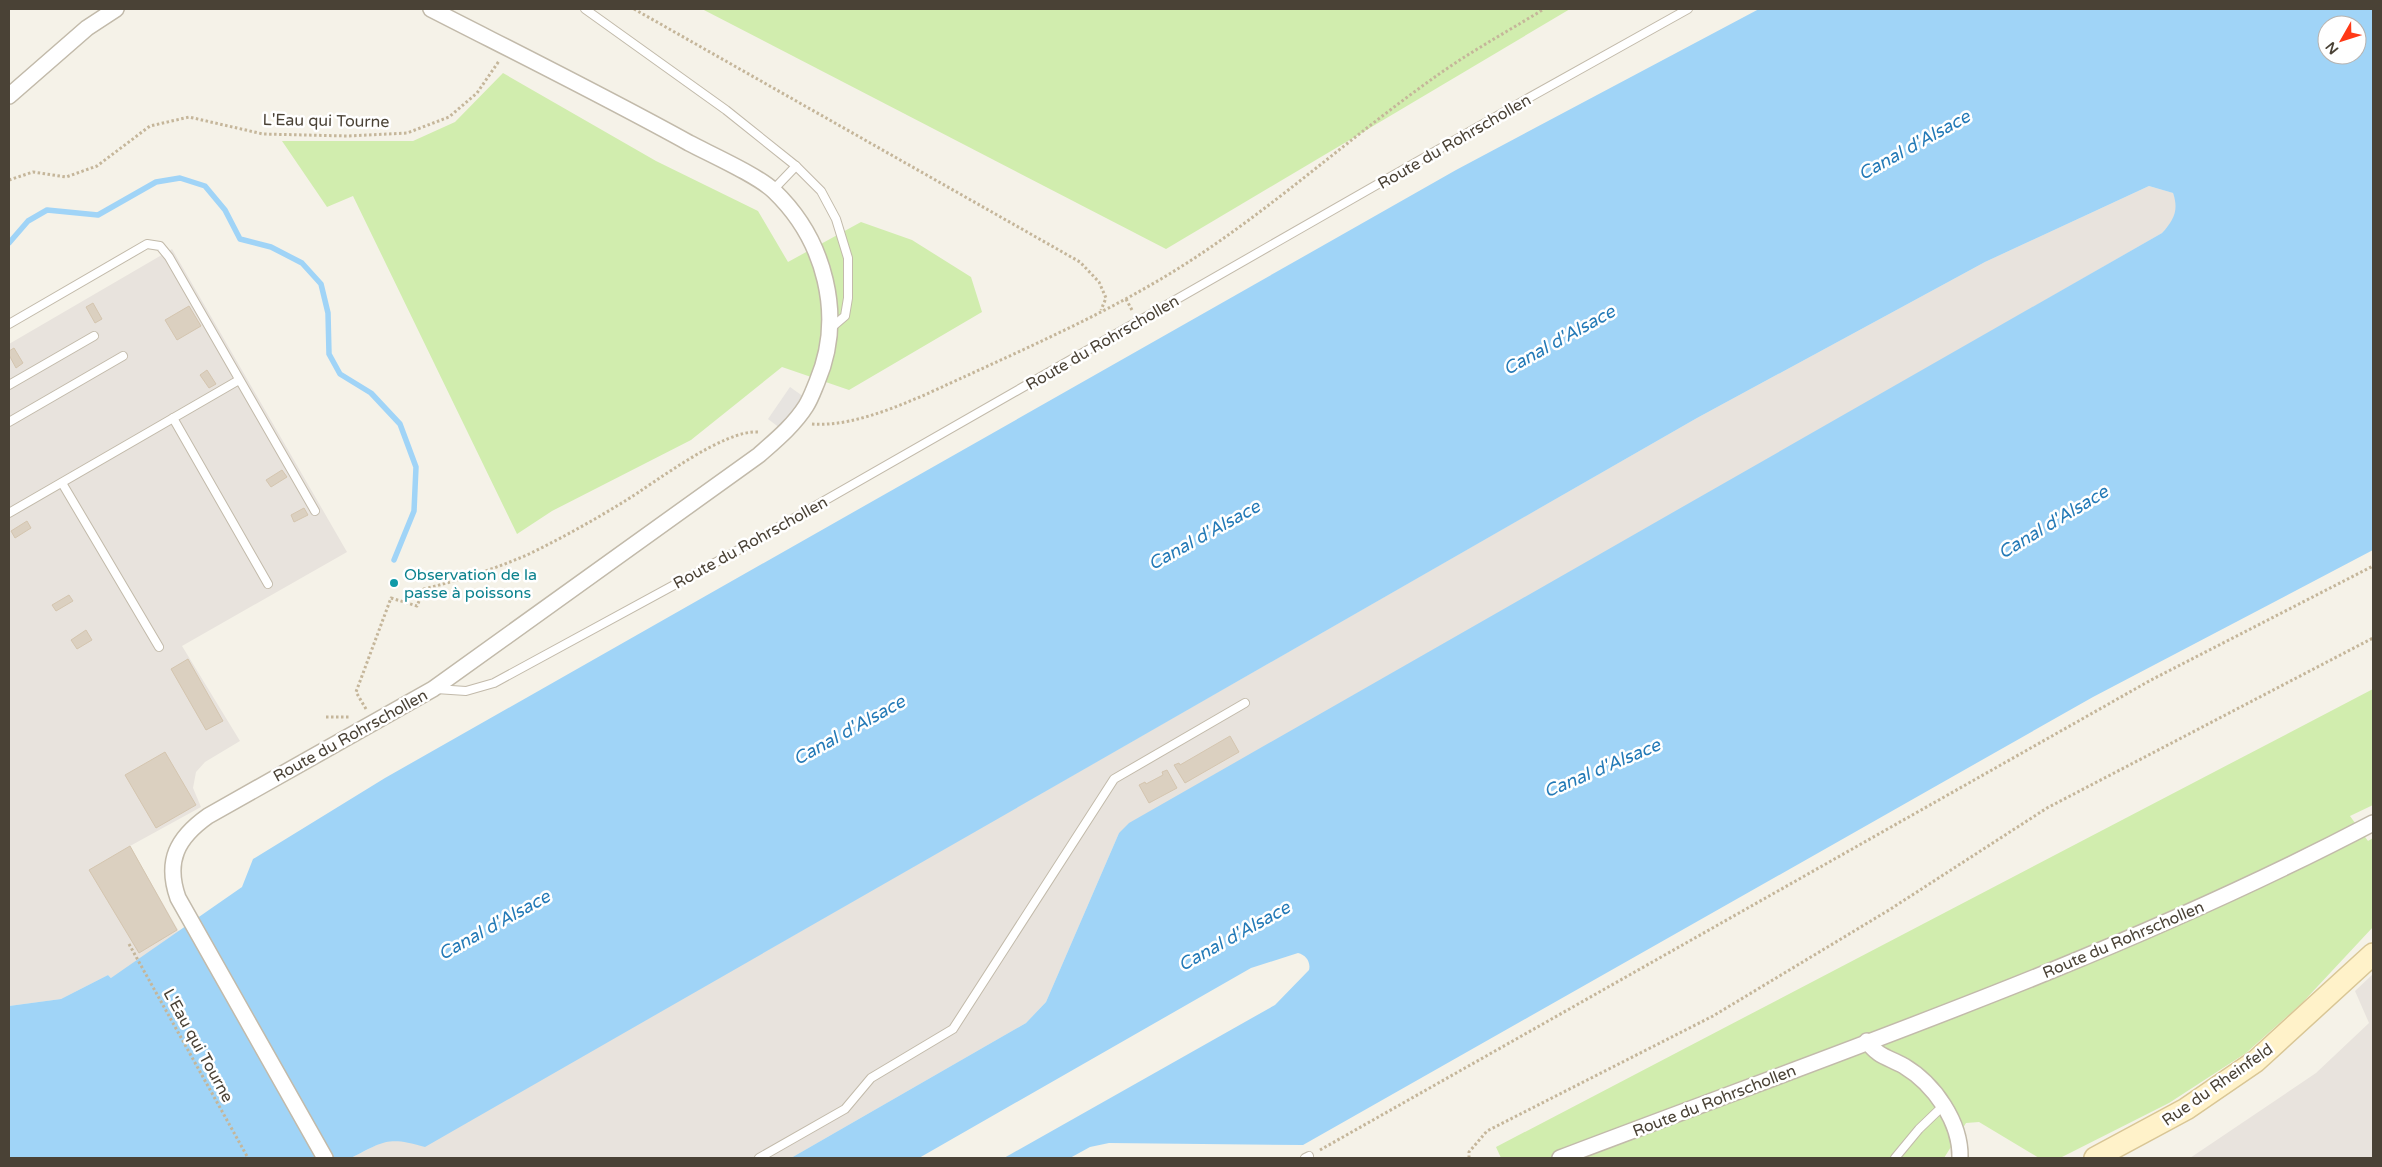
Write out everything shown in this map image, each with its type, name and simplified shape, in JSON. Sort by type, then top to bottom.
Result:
[{"type":"street","points":[[9,96],[87,28],[116,9]]},
{"type":"street","points":[[431,9],[678,137],[773,190],[798,218],[814,246],[827,286],[831,328],[823,368],[808,404],[795,421],[775,441],[736,472],[433,689]]},
{"type":"street","name":"Route du Rohrschollen","points":[[325,1158],[183,907],[174,886],[172,873],[178,846],[186,834],[208,816],[341,742],[364,718],[433,689]]},
{"type":"street","name":"Route du Rohrschollen","points":[[1560,1158],[2156,928],[2285,869],[2373,823]]},
{"type":"street","name":"Rue du Rheinfeld","points":[[2095,1158],[2186,1109],[2256,1061],[2372,956]]},
{"type":"street","points":[[1867,1041],[1874,1052],[1905,1067],[1926,1084],[1944,1105],[1954,1127],[1960,1150],[1960,1158]]},
{"type":"lane","points":[[585,9],[726,110],[796,166],[821,191],[836,219],[848,258],[848,298],[845,316],[831,328]]},
{"type":"lane","name":"Route du Rohrschollen","points":[[433,689],[466,691],[494,683],[733,553],[1627,42],[1688,9]]},
{"type":"lane","points":[[773,190],[796,166]]},
{"type":"lane","points":[[9,324],[147,244],[160,246],[169,256],[315,511]]},
{"type":"lane","points":[[9,385],[94,336]]},
{"type":"lane","points":[[9,422],[123,356]]},
{"type":"lane","points":[[9,513],[239,380]]},
{"type":"lane","points":[[174,418],[268,584]]},
{"type":"lane","points":[[62,483],[159,647]]},
{"type":"lane","points":[[759,1158],[845,1108],[871,1078],[953,1029],[1114,779],[1245,703]]},
{"type":"lane","points":[[1895,1158],[1919,1129],[1944,1105]]},
{"type":"path","points":[[634,9],[1080,262],[1099,282],[1106,298],[1100,311]]},
{"type":"path","points":[[795,421],[815,424],[838,423],[876,413],[922,396],[1070,329],[1100,311],[1129,298],[1190,261],[1265,208],[1443,71],[1544,9]]},
{"type":"path","name":"L'Eau qui Tourne","points":[[9,180],[33,172],[66,177],[97,166],[150,126],[189,116],[263,134],[347,136],[407,133],[449,116],[456,111],[476,93],[508,48]]},
{"type":"path","points":[[326,717],[364,718],[356,692],[391,598],[417,606],[424,589],[487,571],[529,554],[576,529],[713,446],[732,437],[746,432],[757,432],[775,441]]},
{"type":"path","points":[[1307,1157],[2151,680],[2373,566]]},
{"type":"path","points":[[1469,1158],[1469,1152],[1487,1131],[1714,1016],[1889,910],[2047,808],[2373,638]]},
{"type":"path","name":"L'Eau qui Tourne","points":[[129,944],[248,1158]]},
{"type":"shaded area","points":[[2149,186],[2173,193],[2177,204],[2174,220],[2162,233],[1119,833],[1046,1002],[1026,1023],[791,1158],[351,1158],[384,1141],[403,1141],[425,1146],[1697,418],[1985,262]]},
{"type":"shaded area","points":[[172,249],[347,552],[182,646],[240,741],[205,762],[196,772],[193,788],[201,807],[130,846],[309,1158],[108,975],[61,999],[9,1006],[9,344]]},
{"type":"shaded area","points":[[790,387],[804,397],[780,428],[768,419]]},
{"type":"shaded area","points":[[2373,974],[2373,1158],[2190,1158],[2316,1073],[2369,1023],[2355,991]]},
{"type":"green space","points":[[702,9],[1570,9],[1166,249]]},
{"type":"green space","points":[[503,73],[656,161],[758,211],[788,262],[861,222],[912,240],[971,277],[982,312],[849,390],[782,367],[691,440],[552,511],[517,534],[353,196],[327,207],[282,141],[413,141],[455,122]]},
{"type":"green space","points":[[2373,689],[2373,805],[2350,816],[2368,841],[2373,838],[2373,927],[2303,1002],[2246,1053],[2169,1103],[2060,1158],[2039,1158],[1979,1122],[1966,1123],[1944,1158],[1501,1158],[1496,1147]]},
{"type":"water","name":"Canal d'Alsace","points":[[1759,9],[2373,9],[2373,550],[2093,697],[1303,1145],[1109,1143],[1090,1147],[1070,1158],[1004,1158],[1275,1005],[1309,970],[1307,959],[1298,953],[1251,968],[919,1158],[791,1158],[1026,1023],[1046,1002],[1119,833],[1129,823],[2162,233],[2170,224],[2174,215],[2176,205],[2173,193],[2149,186],[1985,262],[1697,418],[425,1147],[402,1142],[386,1142],[351,1158],[9,1158],[9,1006],[61,999],[108,975],[111,978],[242,887],[253,859],[385,778],[1456,170]]},
{"type":"building","points":[[93,303],[102,319],[95,323],[86,307]]},
{"type":"building","points":[[189,306],[201,326],[177,340],[165,320]]},
{"type":"building","points":[[14,348],[23,363],[16,368],[9,355],[9,351]]},
{"type":"building","points":[[207,370],[216,384],[209,388],[200,375]]},
{"type":"building","points":[[282,470],[287,477],[271,487],[266,480]]},
{"type":"building","points":[[304,508],[308,515],[294,522],[291,515]]},
{"type":"building","points":[[27,521],[31,528],[15,538],[11,531]]},
{"type":"building","points":[[69,595],[73,601],[56,611],[52,605]]},
{"type":"building","points":[[86,630],[92,640],[77,649],[71,640]]},
{"type":"building","points":[[188,659],[223,721],[206,730],[171,669]]},
{"type":"building","points":[[1230,736],[1239,752],[1185,783],[1174,765],[1179,763],[1180,765]]},
{"type":"building","points":[[165,752],[196,805],[156,828],[125,775]]},
{"type":"building","points":[[1167,770],[1177,788],[1149,803],[1139,785],[1145,782],[1146,784],[1163,775],[1162,772]]},
{"type":"building","points":[[130,846],[177,930],[139,953],[89,870]]},
{"type":"waterway","points":[[9,243],[28,221],[47,210],[98,215],[156,182],[180,178],[205,186],[225,210],[240,239],[271,247],[302,263],[321,284],[328,313],[329,354],[340,374],[371,393],[400,424],[416,467],[414,511],[394,560]]},
{"type":"place","name":"Observation de la passe à poissons","points":[[394,583]]}]
